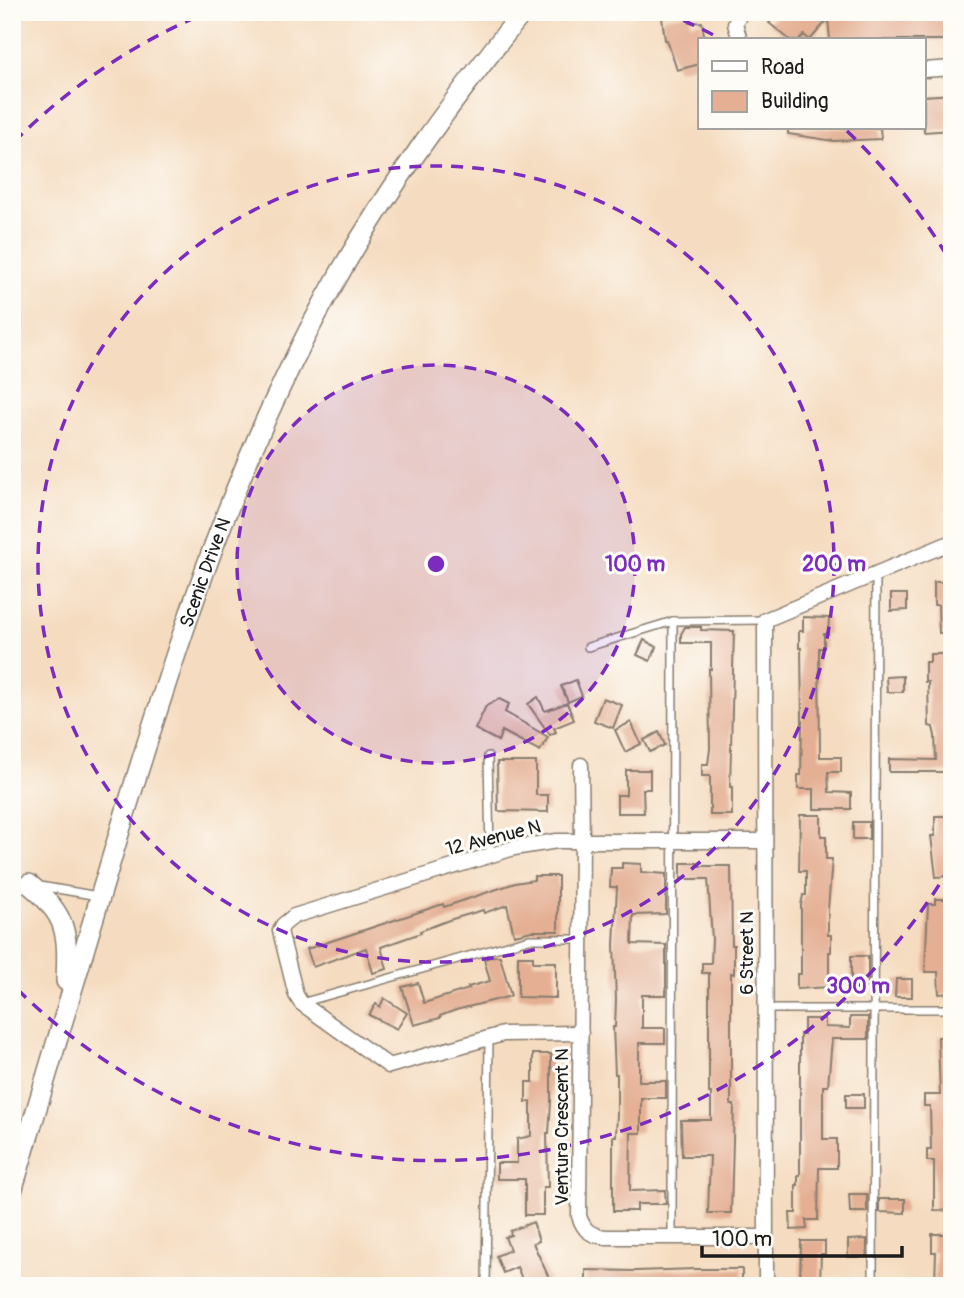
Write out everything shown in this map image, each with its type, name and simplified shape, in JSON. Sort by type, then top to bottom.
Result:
[{"type":"main road","name":"Scenic Drive N","points":[[12,1191],[188,613],[233,495],[268,415],[327,295],[392,189],[439,120],[523,12]]},
{"type":"main road","points":[[21,882],[54,906],[65,930],[66,1007]]},
{"type":"street","points":[[740,38],[736,24],[741,12]]},
{"type":"street","points":[[926,70],[952,68]]},
{"type":"street","points":[[765,620],[952,542]]},
{"type":"street","name":"6 Street N","points":[[765,620],[766,1286]]},
{"type":"street","name":"Ventura Crescent N","points":[[581,765],[579,1216],[582,1224],[585,1230],[605,1237],[766,1237]]},
{"type":"street","name":"12 Avenue N","points":[[301,1003],[296,995],[280,937],[282,925],[294,916],[536,843],[582,840],[765,841]]},
{"type":"street","points":[[301,1003],[389,1066],[515,1032],[581,1033]]},
{"type":"lane","points":[[873,1286],[876,574]]},
{"type":"lane","points":[[588,647],[673,621],[765,620]]},
{"type":"lane","points":[[672,1237],[673,621]]},
{"type":"lane","points":[[488,756],[490,855]]},
{"type":"lane","points":[[21,882],[100,896]]},
{"type":"lane","points":[[301,1003],[529,939],[581,939]]},
{"type":"lane","points":[[766,1009],[952,1009]]},
{"type":"lane","points":[[486,1286],[489,1038]]},
{"type":"building","points":[[779,12],[950,12],[951,31],[943,32],[944,40],[830,38],[828,19],[812,38],[804,35],[801,38],[788,38],[769,23]]},
{"type":"building","points":[[689,14],[690,23],[702,22],[705,38],[698,38],[698,65],[677,70],[665,40],[662,18]]},
{"type":"building","points":[[952,94],[952,130],[924,132],[926,96]]},
{"type":"building","points":[[788,130],[880,130],[881,139],[834,141],[788,134]]},
{"type":"building","points":[[934,582],[952,582],[952,633],[939,633],[938,605],[934,605]]},
{"type":"building","points":[[891,594],[907,594],[907,610],[891,611]]},
{"type":"building","points":[[803,617],[829,618],[828,634],[824,634],[824,648],[819,648],[820,757],[841,757],[841,772],[828,772],[829,792],[851,793],[851,809],[814,809],[814,789],[798,789],[798,775],[801,775],[802,722],[799,631],[803,631]]},
{"type":"building","points":[[685,627],[734,631],[730,787],[732,815],[710,815],[710,776],[702,776],[702,764],[708,764],[710,749],[711,643],[681,643],[681,634]]},
{"type":"building","points":[[644,640],[657,647],[650,661],[637,655]]},
{"type":"building","points":[[930,654],[952,654],[952,772],[889,772],[889,759],[936,760],[935,736],[933,727],[929,726],[928,682],[925,682],[925,662],[930,662]]},
{"type":"building","points":[[903,676],[903,692],[887,692],[886,677]]},
{"type":"building","points":[[576,680],[582,696],[568,702],[561,686]]},
{"type":"building","points":[[538,697],[545,711],[567,703],[574,720],[554,728],[556,732],[550,735],[528,704]]},
{"type":"building","points":[[603,698],[622,705],[613,728],[594,721]]},
{"type":"building","points":[[499,699],[509,704],[505,712],[548,737],[540,751],[502,731],[498,741],[475,729],[486,706]]},
{"type":"building","points":[[631,722],[641,744],[625,752],[615,730]]},
{"type":"building","points":[[659,732],[665,745],[650,752],[644,740]]},
{"type":"building","points":[[497,762],[536,762],[536,795],[548,795],[548,812],[498,811]]},
{"type":"building","points":[[626,770],[650,770],[650,789],[643,789],[644,813],[617,813],[617,795],[626,795]]},
{"type":"building","points":[[800,815],[821,815],[821,836],[826,836],[826,859],[832,859],[828,910],[828,935],[831,935],[829,987],[797,989],[797,974],[801,974],[801,905],[803,895],[806,895],[806,871],[799,871]]},
{"type":"building","points":[[935,816],[952,816],[952,831],[949,831],[952,876],[936,877],[931,836],[935,836]]},
{"type":"building","points":[[853,822],[869,822],[869,839],[853,839]]},
{"type":"building","points":[[622,863],[641,864],[641,872],[666,874],[666,914],[633,915],[632,944],[666,945],[666,995],[642,995],[642,1028],[665,1028],[665,1043],[639,1043],[639,1081],[666,1081],[666,1098],[641,1098],[641,1133],[631,1133],[630,1191],[665,1190],[666,1204],[637,1204],[637,1211],[613,1211],[613,1136],[616,1136],[617,1113],[613,1027],[616,1000],[614,945],[617,887],[610,887],[611,868],[622,868]]},
{"type":"building","points":[[681,863],[731,866],[734,974],[731,973],[731,1105],[734,1105],[731,1213],[708,1213],[710,1156],[682,1156],[681,1120],[711,1120],[709,973],[702,973],[702,963],[711,963],[712,939],[708,879],[681,879]]},
{"type":"building","points":[[534,876],[558,876],[558,931],[532,931],[514,935],[507,905],[449,920],[381,947],[387,969],[373,973],[366,948],[313,967],[307,949],[443,904],[444,907],[515,883],[534,880]]},
{"type":"building","points":[[935,899],[952,899],[952,993],[939,994],[938,972],[925,972],[928,904],[935,904]]},
{"type":"building","points":[[500,956],[511,996],[456,1010],[440,1018],[414,1025],[402,987],[418,983],[424,1003],[469,989],[468,987],[490,981],[484,959]]},
{"type":"building","points":[[518,956],[533,956],[533,962],[556,962],[556,998],[518,997]]},
{"type":"building","points":[[851,956],[868,956],[868,988],[851,988]]},
{"type":"building","points":[[896,979],[912,979],[912,997],[895,997]]},
{"type":"building","points":[[384,998],[407,1013],[397,1029],[369,1015],[376,1004],[380,1007]]},
{"type":"building","points":[[850,1017],[868,1017],[868,1039],[832,1039],[828,1086],[823,1086],[823,1139],[837,1139],[837,1168],[819,1168],[818,1220],[806,1220],[807,1229],[791,1230],[790,1213],[796,1213],[796,1185],[800,1175],[800,1034],[804,1034],[804,1019],[825,1019],[825,1027],[850,1028]]},
{"type":"building","points":[[938,1037],[952,1037],[952,1211],[934,1210],[934,1161],[927,1161],[927,1150],[931,1150],[930,1106],[924,1106],[924,1095],[940,1095]]},
{"type":"building","points":[[533,1054],[551,1054],[551,1102],[547,1133],[548,1187],[543,1187],[543,1215],[525,1215],[525,1179],[497,1179],[497,1163],[517,1163],[517,1139],[531,1136],[531,1102],[526,1102],[526,1082],[533,1082]]},
{"type":"building","points":[[846,1094],[864,1094],[864,1108],[846,1108]]},
{"type":"building","points":[[849,1194],[867,1194],[867,1212],[850,1212]]},
{"type":"building","points":[[879,1199],[905,1199],[905,1213],[879,1212]]},
{"type":"building","points":[[533,1222],[539,1241],[533,1243],[550,1280],[538,1286],[525,1286],[517,1267],[503,1273],[496,1256],[510,1250],[505,1237],[511,1235],[510,1231]]},
{"type":"building","points":[[932,1234],[952,1234],[952,1282],[935,1282],[936,1252],[932,1252]]},
{"type":"building","points":[[867,1239],[867,1257],[848,1257],[848,1240]]},
{"type":"building","points":[[801,1241],[825,1241],[825,1254],[821,1254],[820,1282],[817,1282],[817,1286],[800,1286]]},
{"type":"building","points":[[742,1269],[742,1286],[586,1286],[586,1270]]}]
